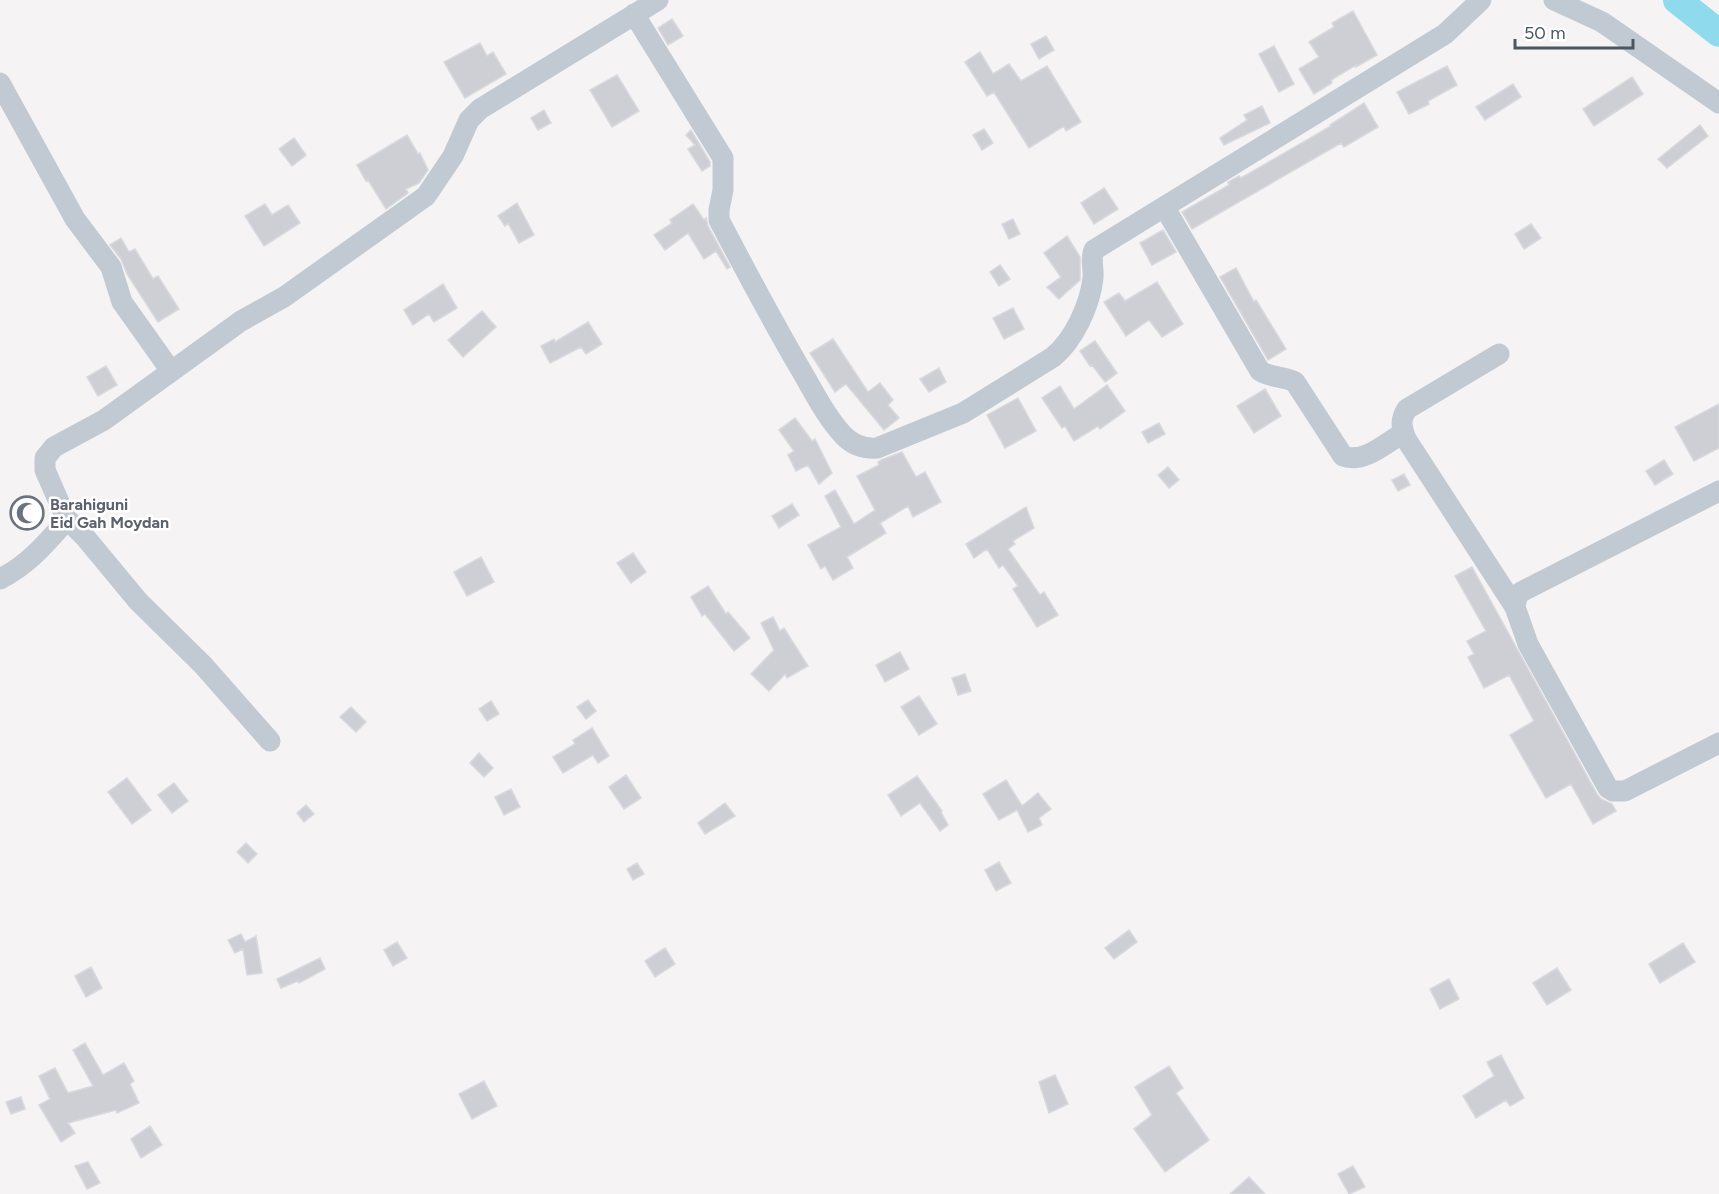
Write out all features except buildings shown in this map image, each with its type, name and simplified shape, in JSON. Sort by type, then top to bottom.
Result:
[{"type":"street","points":[[270,741],[202,665],[138,601],[85,537],[66,518],[43,466],[48,452],[104,420],[241,321],[284,297],[426,196],[453,156],[473,115],[658,0]]},
{"type":"street","points":[[634,14],[723,158],[723,190],[718,210],[719,220],[759,296],[826,412],[845,437],[859,446],[877,448],[963,413],[1063,349],[1087,302],[1093,279],[1094,250],[1445,34],[1481,0]]},
{"type":"street","points":[[1554,0],[1602,22],[1719,103]]},
{"type":"street","points":[[0,83],[75,219],[111,267],[122,302],[171,371]]},
{"type":"street","points":[[1165,208],[1260,371],[1275,378],[1295,382],[1343,456],[1350,459],[1360,458],[1403,433]]},
{"type":"street","points":[[1499,354],[1407,409],[1401,417],[1403,433],[1515,607],[1528,644],[1608,788],[1625,791],[1719,743]]},
{"type":"street","points":[[1515,607],[1517,597],[1521,592],[1719,490]]},
{"type":"street","points":[[0,579],[35,556],[66,518]]},
{"type":"waterway","points":[[1677,0],[1719,33]]},
{"type":"place","name":"Barahiguni Eid Gah Moydan","points":[[27,513]]}]
